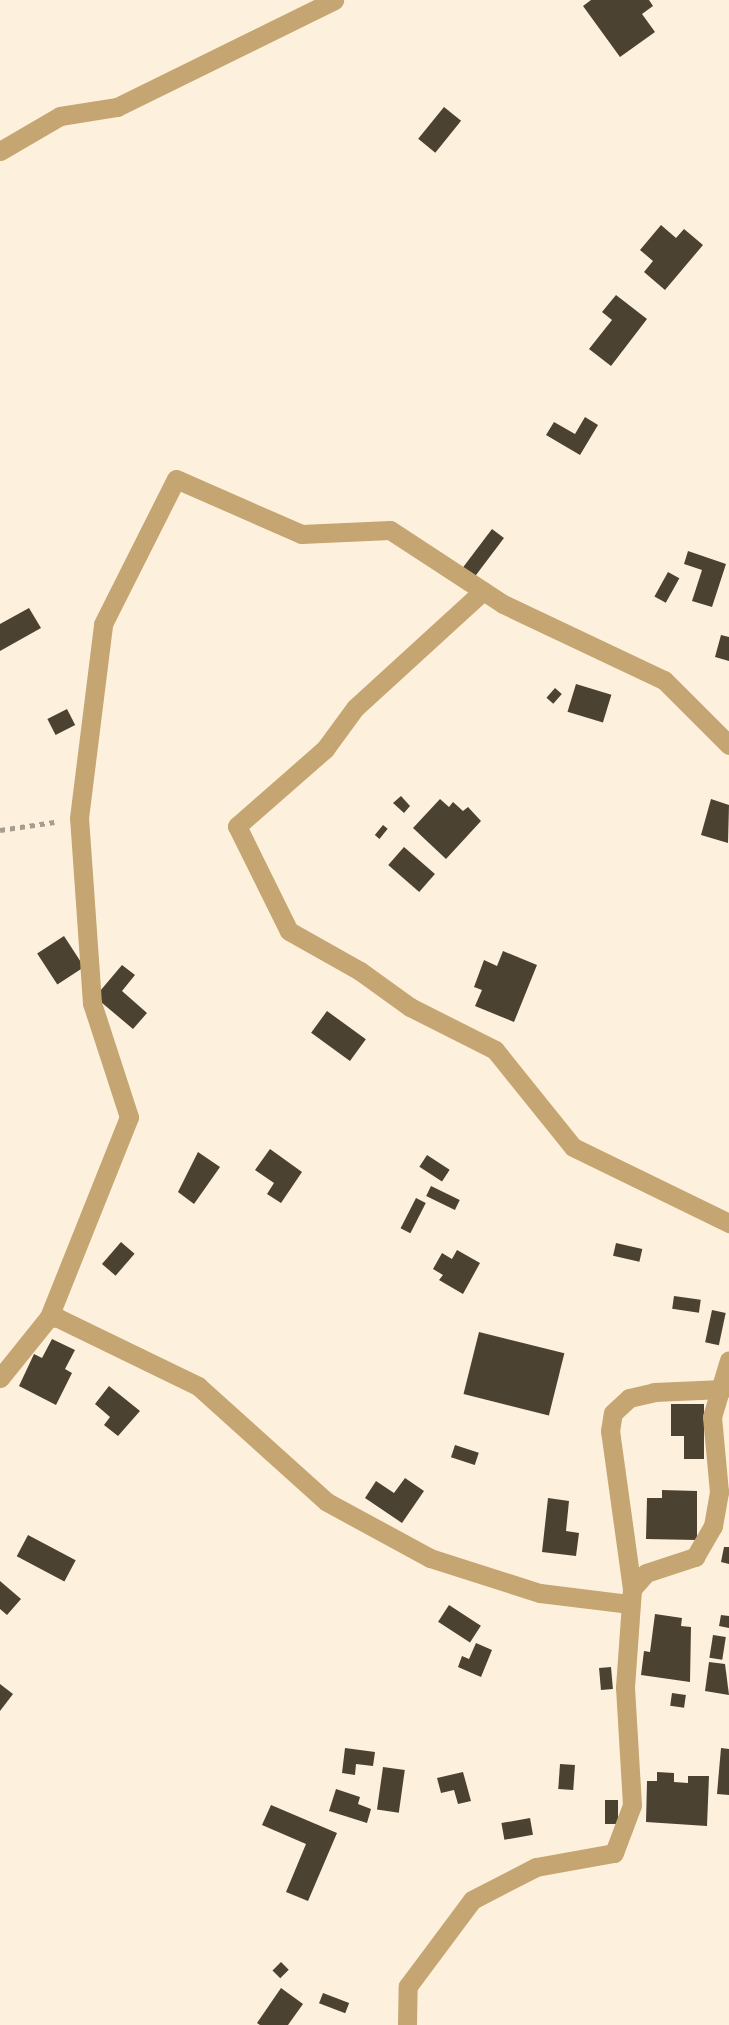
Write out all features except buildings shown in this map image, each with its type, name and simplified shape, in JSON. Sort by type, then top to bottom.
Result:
[{"type":"street","points":[[0,151],[60,116],[117,107],[334,0]]},
{"type":"street","points":[[0,1378],[48,1317],[129,1117],[92,1003],[79,818],[103,624],[176,479],[301,534],[390,530],[483,591],[664,680],[729,745]]},
{"type":"street","points":[[483,591],[355,708],[325,749],[237,826],[289,931],[360,971],[410,1007],[495,1050],[573,1147],[729,1223]]},
{"type":"street","points":[[48,1317],[198,1386],[327,1502],[430,1558],[540,1593],[631,1596]]},
{"type":"street","points":[[631,1596],[646,1573],[695,1557],[707,1538],[719,1492],[712,1417],[723,1389],[729,1360]]},
{"type":"street","points":[[407,2025],[408,1986],[472,1900],[536,1867],[614,1853],[632,1805],[625,1687],[631,1596],[610,1431],[613,1413],[629,1398],[654,1392],[723,1389]]},
{"type":"path","points":[[0,830],[79,818]]}]
